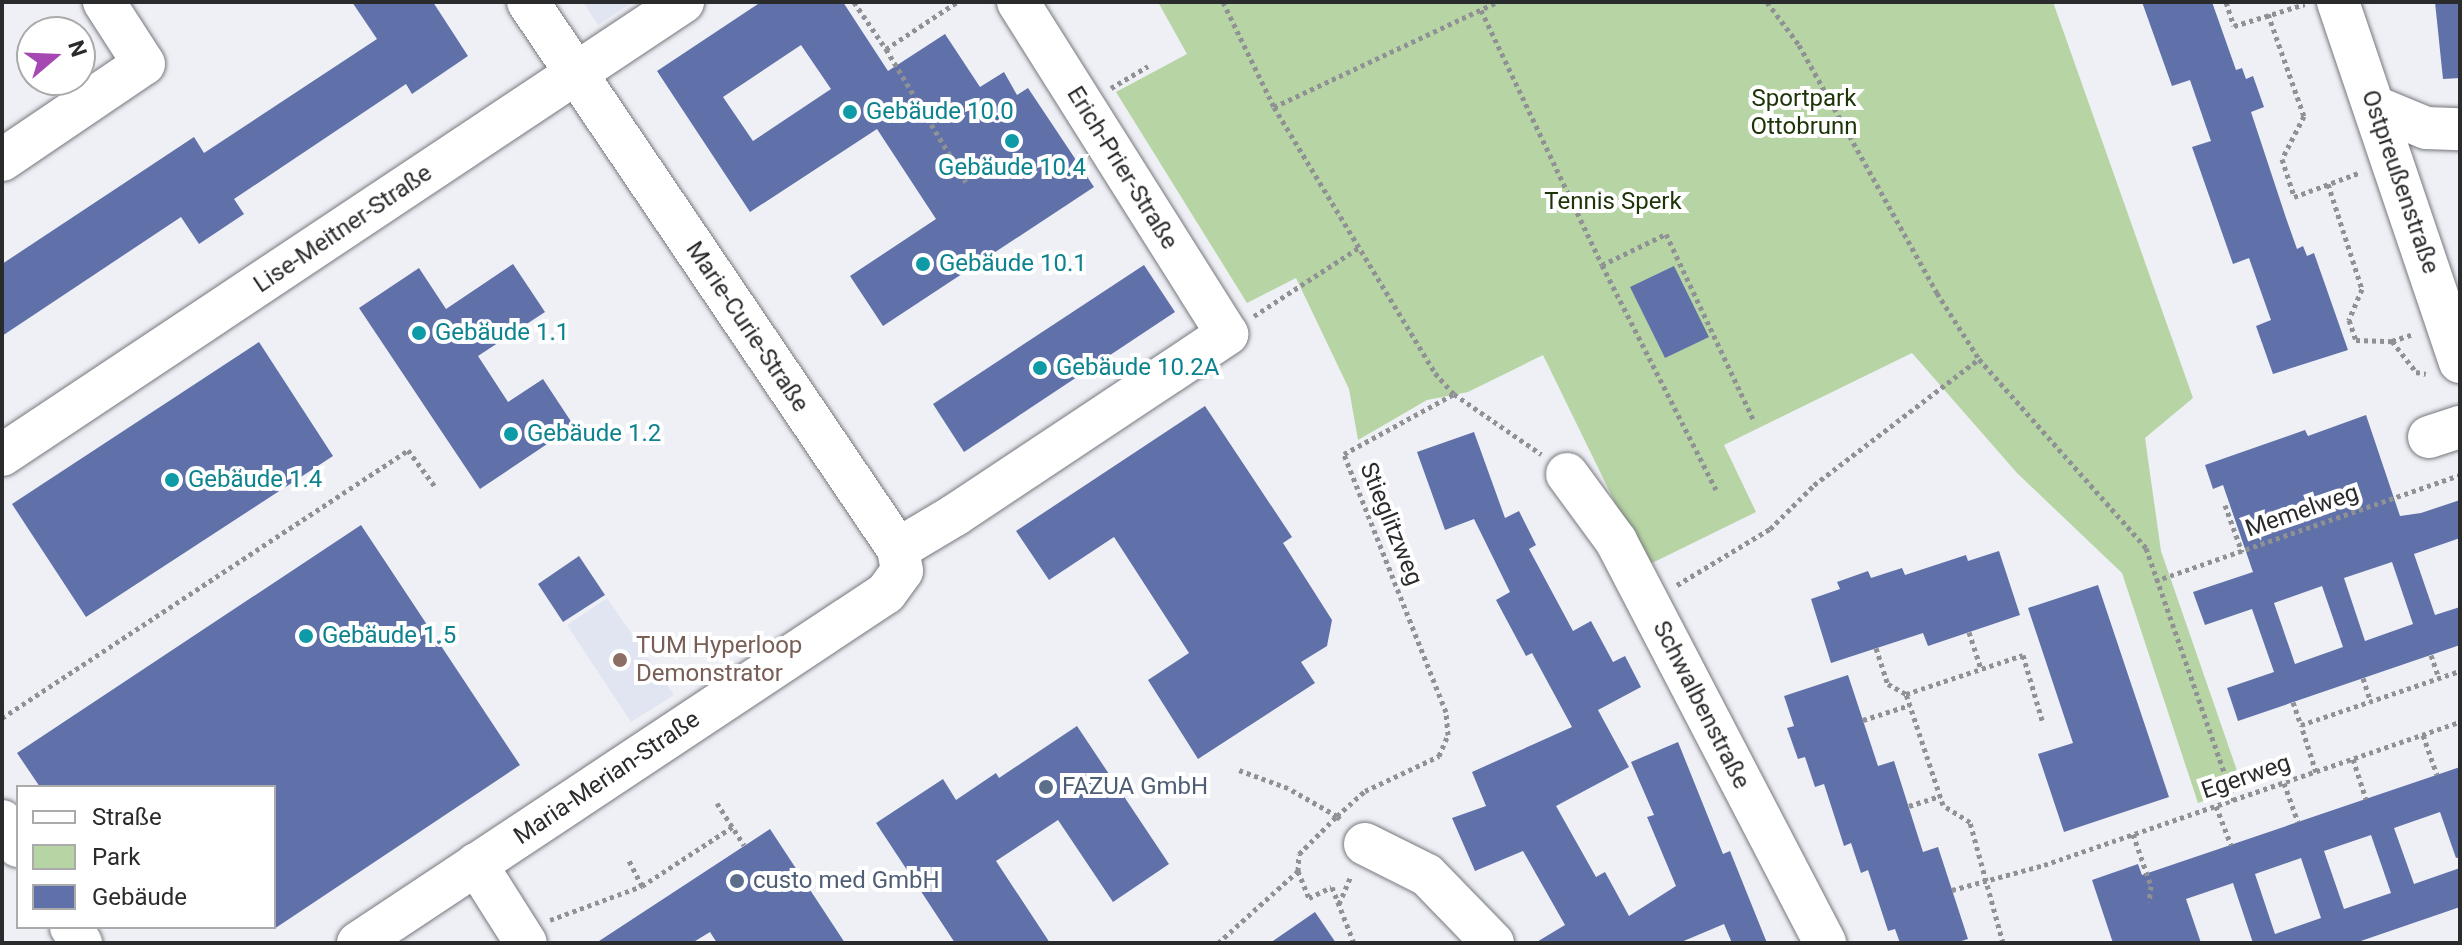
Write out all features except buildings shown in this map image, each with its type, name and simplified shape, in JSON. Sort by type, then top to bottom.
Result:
[{"type":"street","points":[[2,160],[144,64],[104,2]]},
{"type":"street","name":"Marie-Curie-Straße","points":[[528,2],[897,567]]},
{"type":"street","name":"Lise-Meitner-Straße","points":[[2,455],[683,2]]},
{"type":"street","name":"Erich-Prier-Straße","points":[[1018,2],[1227,334]]},
{"type":"street","name":"Ostpreußenstraße","points":[[2321,3],[2375,107],[2447,369]]},
{"type":"street","points":[[2375,107],[2426,128],[2460,129]]},
{"type":"street","name":"Maria-Merian-Straße","points":[[358,943],[476,864],[1227,334]]},
{"type":"street","name":"Schwalbenstraße","points":[[1567,474],[1616,541],[1825,943]]},
{"type":"street","points":[[2,821],[16,843]]},
{"type":"street","points":[[1365,844],[1427,875],[1493,943]]},
{"type":"street","points":[[476,864],[523,938]]},
{"type":"path","points":[[854,2],[966,182]]},
{"type":"path","points":[[886,49],[957,2]]},
{"type":"path","points":[[1223,2],[1274,107],[1435,373],[1454,394],[1567,474]]},
{"type":"path","points":[[1274,107],[1497,2]]},
{"type":"path","points":[[1767,2],[1799,45],[1937,293],[1979,359],[2146,548],[2234,800]]},
{"type":"path","points":[[2226,2],[2234,26],[2268,14],[2321,3]]},
{"type":"path","points":[[1481,10],[1602,265],[1716,490]]},
{"type":"path","points":[[2268,14],[2304,116],[2282,159],[2294,197],[2350,177]]},
{"type":"path","points":[[2328,184],[2362,289],[2349,320],[2356,340],[2392,341],[2407,336]]},
{"type":"path","points":[[1602,265],[1666,234],[1754,421]]},
{"type":"path","points":[[1227,334],[1360,247]]},
{"type":"path","points":[[2392,341],[2416,372],[2447,369]]},
{"type":"path","points":[[1648,602],[1770,529],[1814,485],[1979,359]]},
{"type":"path","name":"Stieglitzweg","points":[[1348,807],[1365,791],[1439,756],[1448,735],[1446,712],[1344,454],[1454,394]]},
{"type":"path","points":[[2,718],[408,450],[436,488]]},
{"type":"path","name":"Memelweg","points":[[2155,581],[2460,475]]},
{"type":"path","points":[[2225,505],[2242,552]]},
{"type":"path","points":[[1969,632],[1981,668]]},
{"type":"path","points":[[1876,648],[1888,684],[1906,694],[1943,805],[1970,822],[2003,943]]},
{"type":"path","points":[[1906,694],[2023,655],[2042,720]]},
{"type":"path","points":[[2431,655],[2439,678]]},
{"type":"path","points":[[2301,725],[2460,671]]},
{"type":"path","points":[[2363,678],[2371,702]]},
{"type":"path","points":[[2293,702],[2316,772]]},
{"type":"path","points":[[1863,720],[1910,705]]},
{"type":"path","name":"Egerweg","points":[[1952,890],[2044,865],[2460,722]]},
{"type":"path","points":[[2423,735],[2437,775]]},
{"type":"path","points":[[2353,759],[2366,799]]},
{"type":"path","points":[[1239,770],[1288,788],[1337,816],[1299,854],[1298,871],[1309,898],[1332,887],[1354,943]]},
{"type":"path","points":[[2284,783],[2298,822]]},
{"type":"path","points":[[1909,806],[1940,796]]},
{"type":"path","points":[[717,803],[744,845]]},
{"type":"path","points":[[2216,806],[2231,845]]},
{"type":"path","points":[[523,938],[642,886],[732,827]]},
{"type":"path","points":[[2133,834],[2151,886],[2149,902]]},
{"type":"path","points":[[629,860],[642,886]]},
{"type":"path","points":[[1218,943],[1298,871]]},
{"type":"shaded area","points":[[583,2],[633,2],[598,25]]},
{"type":"shaded area","name":"TUM Hyperloop Demonstrator","points":[[607,598],[674,695],[631,722],[567,625]]},
{"type":"green space","points":[[1158,2],[2053,2],[2193,398],[2145,438],[2161,551],[2243,788],[2198,803],[2122,573],[2017,473],[1912,353],[1724,445],[1756,512],[1646,566],[1543,355],[1468,392],[1427,400],[1358,440],[1349,389],[1296,278],[1247,303],[1116,92],[1187,54]]},
{"type":"place","name":"Gebäude 10.0","points":[[850,112]]},
{"type":"place","name":"Gebäude 10.4","points":[[1012,141]]},
{"type":"place","name":"Gebäude 10.1","points":[[923,264]]},
{"type":"place","name":"Gebäude 1.1","points":[[419,333]]},
{"type":"place","name":"Gebäude 10.2A","points":[[1040,368]]},
{"type":"place","name":"Gebäude 1.2","points":[[511,434]]},
{"type":"place","name":"Gebäude 1.4","points":[[172,480]]},
{"type":"place","name":"Gebäude 1.5","points":[[306,636]]},
{"type":"place","name":"TUM Hyperloop Demonstrator","points":[[620,660]]},
{"type":"place","name":"FAZUA GmbH","points":[[1046,787]]},
{"type":"place","name":"custo med GmbH","points":[[737,881]]},
{"type":"park label","name":"Sportpark Ottobrunn","points":[[1804,113]]},
{"type":"park label","name":"Tennis Sperk","points":[[1613,202]]}]
